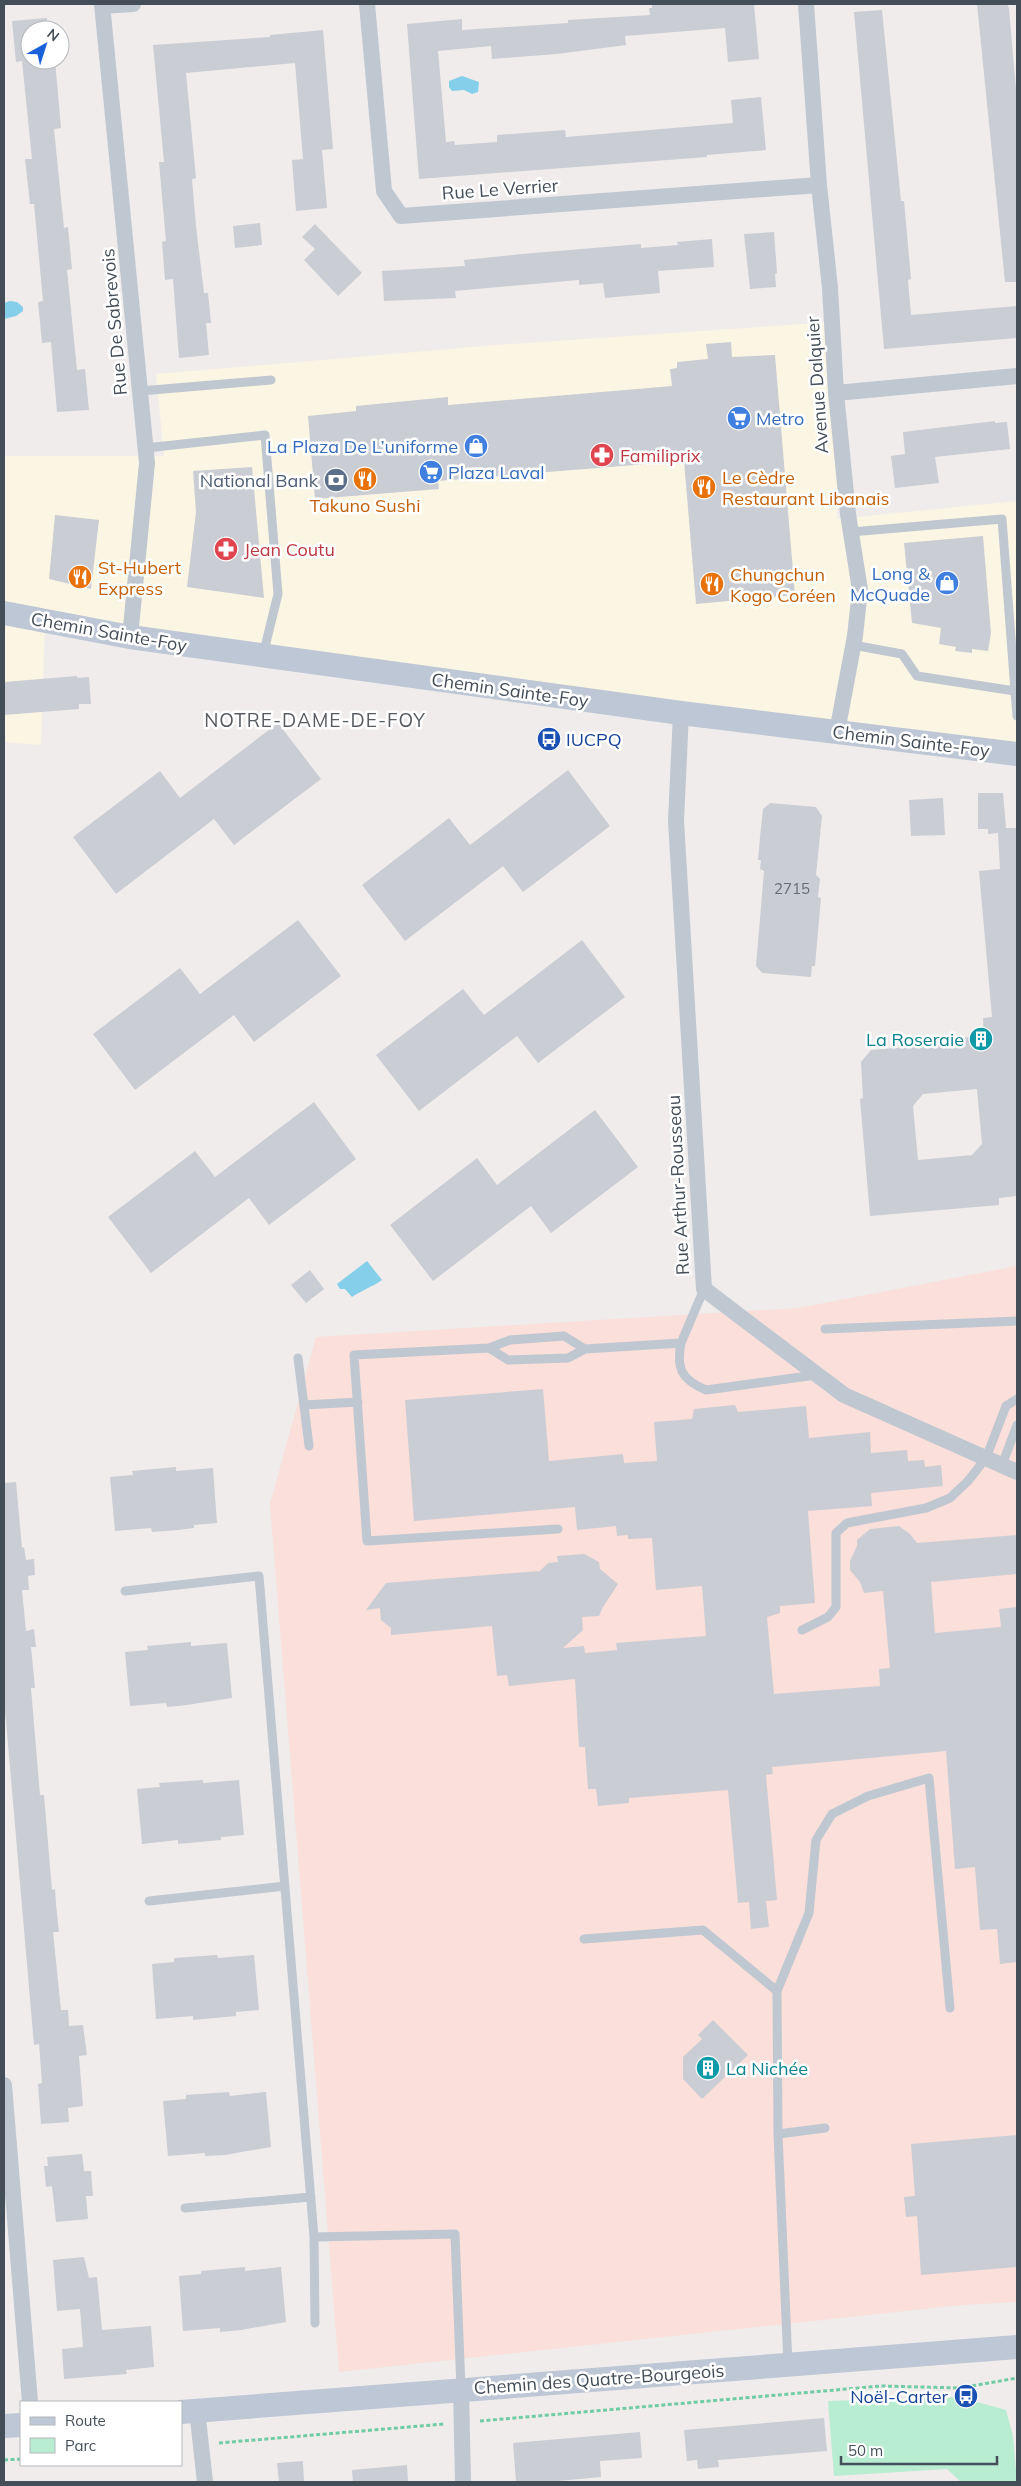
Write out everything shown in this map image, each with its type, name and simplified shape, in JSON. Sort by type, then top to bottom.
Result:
[{"type":"main road","name":"Chemin Sainte-Foy","points":[[4,613],[130,637],[263,656],[680,713],[1017,754]]},
{"type":"main road","name":"Chemin des Quatre-Bourgeois","points":[[189,2411],[1017,2347]]},
{"type":"main road","points":[[4,2426],[20,2424]]},
{"type":"street","points":[[102,5],[133,4]]},
{"type":"street","name":"Rue Le Verrier","points":[[368,4],[384,191],[401,216],[819,185]]},
{"type":"street","name":"Avenue Dalquier","points":[[806,4],[819,185],[830,288],[836,393],[851,532],[860,590],[853,645],[837,732]]},
{"type":"street","name":"Rue De Sabrevois","points":[[102,5],[147,463],[130,637]]},
{"type":"street","points":[[836,393],[1017,376]]},
{"type":"street","name":"Rue Arthur-Rousseau","points":[[680,713],[676,821],[704,1289],[844,1395],[1013,1469]]},
{"type":"street","points":[[4,2085],[30,2401]]},
{"type":"street","points":[[461,2389],[463,2482]]},
{"type":"street","points":[[189,2411],[205,2482]]},
{"type":"lane","points":[[140,391],[271,380]]},
{"type":"lane","points":[[146,448],[265,435],[278,594],[263,656]]},
{"type":"lane","points":[[851,532],[1002,519],[1017,716]]},
{"type":"lane","points":[[853,645],[902,654],[916,676],[1014,691]]},
{"type":"lane","points":[[704,1289],[681,1343],[678,1356],[682,1372],[691,1384],[706,1390],[817,1375]]},
{"type":"lane","points":[[825,1329],[1017,1321]]},
{"type":"lane","points":[[558,1528],[367,1541],[354,1355],[489,1348],[510,1340],[564,1336],[585,1349]]},
{"type":"lane","points":[[489,1348],[508,1360],[568,1358],[585,1349],[681,1343]]},
{"type":"lane","points":[[298,1358],[309,1446]]},
{"type":"lane","points":[[802,1630],[828,1617],[836,1607],[836,1532],[847,1522],[926,1508],[950,1498],[968,1481],[986,1458],[1006,1406],[1017,1399]]},
{"type":"lane","points":[[304,1406],[358,1402]]},
{"type":"lane","points":[[1013,1469],[1017,1425]]},
{"type":"lane","points":[[125,1591],[259,1576],[314,2237],[315,2323]]},
{"type":"lane","points":[[788,2365],[778,2134],[777,1991],[809,1913],[816,1840],[832,1814],[868,1796],[929,1778],[950,2008]]},
{"type":"lane","points":[[149,1901],[285,1886]]},
{"type":"lane","points":[[584,1939],[703,1930],[777,1991]]},
{"type":"lane","points":[[778,2134],[825,2128]]},
{"type":"lane","points":[[185,2208],[311,2198]]},
{"type":"lane","points":[[314,2237],[455,2234],[461,2389]]},
{"type":"path","points":[[473,2422],[881,2386],[960,2388],[1017,2378]]},
{"type":"path","points":[[226,2442],[427,2426]]},
{"type":"path","points":[[4,2460],[20,2459]]},
{"type":"shaded area","points":[[833,322],[840,397],[837,519],[1017,501],[1017,754],[45,622],[41,745],[4,742],[4,456],[164,456],[156,374],[497,345]]},
{"type":"shaded area","points":[[1017,1266],[1017,2302],[961,2305],[339,2372],[270,1504],[316,1337],[798,1308]]},
{"type":"green space","points":[[959,2397],[1006,2410],[1013,2436],[1017,2482],[961,2482],[947,2469],[834,2476],[828,2401]]},
{"type":"water","points":[[462,76],[479,82],[478,92],[472,94],[464,90],[452,91],[449,87],[449,81]]},
{"type":"water","points":[[10,301],[17,302],[23,307],[23,311],[16,316],[4,319],[4,303]]},
{"type":"water","points":[[367,1261],[382,1280],[352,1297],[345,1289],[340,1289],[337,1284]]},
{"type":"building","points":[[754,4],[759,59],[728,62],[725,28],[625,36],[626,45],[557,54],[492,59],[491,46],[438,51],[446,142],[454,141],[455,145],[497,142],[497,135],[565,130],[566,137],[733,123],[731,100],[761,97],[766,150],[707,155],[707,157],[419,179],[407,24],[462,19],[462,30],[568,23],[568,20],[650,15],[649,8],[652,8],[652,5]]},
{"type":"building","points":[[977,4],[1007,4],[1009,8],[1017,101],[1017,282],[1005,282]]},
{"type":"building","points":[[882,10],[901,201],[904,201],[911,279],[908,280],[911,315],[1017,306],[1017,338],[884,349],[854,12]]},
{"type":"building","points":[[47,18],[47,20],[24,20]]},
{"type":"building","points":[[20,20],[20,61],[16,62],[12,21]]},
{"type":"building","points":[[323,30],[333,149],[322,150],[327,208],[296,211],[292,160],[303,159],[295,63],[186,73],[196,178],[192,179],[196,226],[204,293],[208,293],[211,323],[206,323],[209,355],[179,358],[173,279],[165,280],[162,242],[166,241],[159,162],[164,162],[153,45],[270,37],[270,35]]},
{"type":"building","points":[[23,70],[56,70],[61,128],[54,129],[64,228],[68,227],[72,269],[67,270],[77,370],[85,369],[89,410],[57,412],[51,342],[42,343],[38,302],[43,301],[34,204],[30,204],[25,159],[32,159]]},
{"type":"building","points":[[260,223],[262,245],[235,248],[233,226]]},
{"type":"building","points":[[315,224],[362,273],[338,296],[304,260],[315,249],[302,237]]},
{"type":"building","points":[[774,232],[777,273],[775,274],[776,287],[750,289],[744,234]]},
{"type":"building","points":[[712,239],[714,267],[658,271],[660,293],[605,298],[603,283],[579,285],[579,280],[455,291],[456,298],[384,301],[382,271],[465,266],[464,260],[522,254],[641,244],[641,248],[678,245],[677,242]]},
{"type":"building","name":"Plaza Laval","points":[[731,342],[732,357],[775,355],[795,595],[696,604],[684,461],[438,481],[439,489],[315,499],[308,416],[356,411],[356,406],[448,397],[448,405],[672,386],[670,369],[677,368],[677,362],[708,359],[706,344]]},
{"type":"building","points":[[995,421],[995,423],[1007,422],[1010,449],[935,457],[939,483],[895,488],[891,456],[905,454],[903,432]]},
{"type":"building","name":"Jean Coutu","points":[[252,467],[264,598],[187,587],[196,512],[193,471]]},
{"type":"building","points":[[55,515],[99,520],[91,589],[49,579]]},
{"type":"building","name":"Long & McQuade","points":[[983,536],[991,633],[988,651],[972,649],[972,653],[955,651],[956,647],[939,644],[941,628],[912,623],[904,543]]},
{"type":"building","points":[[77,676],[77,678],[89,677],[91,704],[79,704],[79,709],[4,715],[4,682]]},
{"type":"building","points":[[278,723],[321,779],[234,845],[214,819],[116,894],[73,837],[160,771],[180,798]]},
{"type":"building","points":[[568,770],[610,826],[523,892],[503,866],[405,941],[362,885],[449,818],[470,845]]},
{"type":"building","name":"La Roseraie","points":[[978,793],[1003,793],[1006,828],[1017,828],[1017,1196],[999,1198],[999,1205],[870,1216],[860,1099],[863,1098],[861,1062],[871,1050],[907,1047],[906,1043],[984,1036],[983,1018],[992,1017],[979,871],[1000,869],[998,833],[988,834],[988,829],[978,829]],"holes":[[[977,1089],[982,1144],[972,1155],[918,1160],[913,1106],[923,1094]]]},
{"type":"building","points":[[943,798],[945,835],[911,836],[909,800]]},
{"type":"building","points":[[770,803],[816,807],[822,816],[816,875],[820,879],[818,897],[821,898],[815,966],[812,966],[811,977],[762,973],[756,966],[764,871],[760,869],[761,860],[758,860],[763,809]]},
{"type":"building","points":[[298,920],[341,976],[254,1042],[234,1015],[135,1090],[93,1034],[180,968],[200,994]]},
{"type":"building","points":[[582,940],[625,997],[538,1063],[517,1036],[419,1111],[376,1055],[463,989],[484,1015]]},
{"type":"building","points":[[314,1102],[356,1159],[269,1225],[249,1198],[151,1273],[108,1217],[195,1151],[215,1177]]},
{"type":"building","points":[[595,1110],[638,1167],[551,1233],[531,1206],[433,1281],[390,1225],[477,1158],[497,1185]]},
{"type":"building","points":[[310,1270],[324,1289],[306,1303],[291,1285]]},
{"type":"building","points":[[543,1389],[549,1461],[623,1454],[624,1463],[657,1461],[654,1422],[692,1419],[694,1409],[735,1405],[738,1412],[806,1406],[809,1438],[870,1432],[871,1453],[907,1450],[908,1461],[924,1460],[925,1467],[941,1465],[943,1486],[871,1493],[872,1506],[808,1511],[815,1603],[780,1606],[780,1613],[767,1617],[774,1694],[880,1686],[879,1669],[890,1668],[883,1591],[864,1593],[860,1582],[850,1570],[850,1561],[857,1546],[857,1540],[870,1529],[899,1526],[910,1534],[917,1543],[1017,1535],[1017,1574],[931,1582],[935,1633],[1001,1627],[999,1609],[1017,1607],[1017,1962],[1000,1964],[997,1929],[980,1930],[975,1867],[955,1869],[946,1751],[772,1767],[773,1774],[766,1775],[777,1900],[766,1901],[769,1927],[751,1929],[749,1902],[738,1903],[728,1790],[629,1798],[629,1803],[598,1806],[596,1789],[588,1789],[585,1747],[579,1747],[575,1679],[509,1686],[507,1675],[497,1676],[492,1626],[391,1635],[391,1628],[381,1620],[380,1608],[366,1610],[386,1583],[540,1571],[548,1563],[558,1562],[557,1556],[584,1554],[599,1562],[600,1569],[618,1584],[599,1616],[582,1617],[583,1630],[563,1648],[584,1646],[585,1653],[617,1650],[616,1643],[706,1636],[702,1586],[656,1590],[652,1538],[628,1539],[628,1535],[617,1536],[616,1526],[577,1530],[575,1507],[414,1521],[405,1400]]},
{"type":"building","points":[[176,1467],[176,1471],[213,1468],[217,1523],[194,1525],[194,1528],[178,1530],[152,1532],[151,1528],[115,1531],[110,1477],[133,1475],[132,1471]]},
{"type":"building","points":[[16,1482],[22,1548],[24,1547],[26,1560],[34,1559],[35,1575],[28,1576],[29,1590],[22,1590],[26,1631],[34,1629],[36,1647],[31,1647],[35,1688],[31,1688],[40,1795],[44,1795],[52,1890],[55,1889],[59,1932],[53,1932],[61,2010],[68,2010],[69,2026],[83,2025],[87,2055],[79,2056],[83,2106],[68,2108],[69,2122],[41,2124],[38,2084],[42,2083],[39,2044],[34,2045],[4,1698],[4,1483]]},
{"type":"building","points":[[191,1642],[191,1646],[227,1643],[232,1698],[167,1707],[166,1703],[130,1706],[125,1652],[148,1650],[147,1646]]},
{"type":"building","points":[[203,1780],[203,1783],[239,1780],[244,1835],[221,1837],[221,1840],[178,1844],[178,1840],[142,1844],[137,1789],[160,1787],[159,1783]]},
{"type":"building","points":[[217,1955],[218,1958],[254,1955],[259,2010],[236,2012],[236,2016],[193,2020],[193,2016],[156,2019],[152,1964],[174,1962],[174,1958]]},
{"type":"building","name":"La Nichée","points":[[713,2020],[748,2055],[702,2099],[683,2079],[683,2057],[702,2039],[698,2035]]},
{"type":"building","points":[[229,2092],[230,2096],[266,2092],[271,2147],[225,2155],[205,2156],[205,2153],[168,2156],[163,2101],[186,2099],[186,2095]]},
{"type":"building","points":[[1017,2135],[1017,2267],[921,2275],[917,2216],[906,2217],[904,2197],[915,2196],[911,2144]]},
{"type":"building","points":[[82,2154],[84,2171],[91,2171],[93,2196],[86,2196],[88,2219],[56,2222],[52,2186],[46,2187],[44,2166],[48,2166],[47,2157]]},
{"type":"building","points":[[84,2257],[89,2278],[97,2277],[102,2330],[151,2326],[154,2367],[126,2370],[127,2374],[64,2379],[62,2349],[83,2347],[80,2309],[57,2311],[53,2260]]},
{"type":"building","points":[[245,2267],[245,2271],[281,2267],[286,2322],[220,2332],[220,2328],[183,2331],[179,2276],[201,2274],[201,2271]]},
{"type":"building","points":[[824,2418],[827,2451],[718,2460],[719,2467],[698,2469],[697,2460],[687,2461],[684,2430]]},
{"type":"building","points":[[640,2432],[642,2458],[600,2461],[601,2477],[548,2482],[516,2482],[513,2443]]},
{"type":"building","points":[[303,2461],[304,2482],[279,2482],[277,2463]]},
{"type":"building","points":[[407,2465],[408,2482],[353,2482],[352,2470]]},
{"type":"place","name":"Metro","points":[[739,418]]},
{"type":"place","name":"La Plaza De L’uniforme","points":[[476,446]]},
{"type":"place","name":"Familiprix","points":[[602,455]]},
{"type":"place","name":"Plaza Laval","points":[[431,472]]},
{"type":"place","name":"Takuno Sushi","points":[[365,479]]},
{"type":"place","name":"National Bank","points":[[336,480]]},
{"type":"place","name":"Le Cèdre Restaurant Libanais","points":[[704,487]]},
{"type":"place","name":"Jean Coutu","points":[[226,549]]},
{"type":"place","name":"St-Hubert Express","points":[[80,577]]},
{"type":"place","name":"Long & McQuade","points":[[947,583]]},
{"type":"place","name":"Chungchun Kogo Coréen","points":[[712,584]]},
{"type":"place","name":"IUCPQ","points":[[549,739]]},
{"type":"place","name":"La Roseraie","points":[[981,1039]]},
{"type":"place","name":"La Nichée","points":[[708,2068]]},
{"type":"place","name":"Noël-Carter","points":[[966,2396]]},
{"type":"district","name":"NOTRE-DAME-DE-FOY","points":[[315,720]]}]
